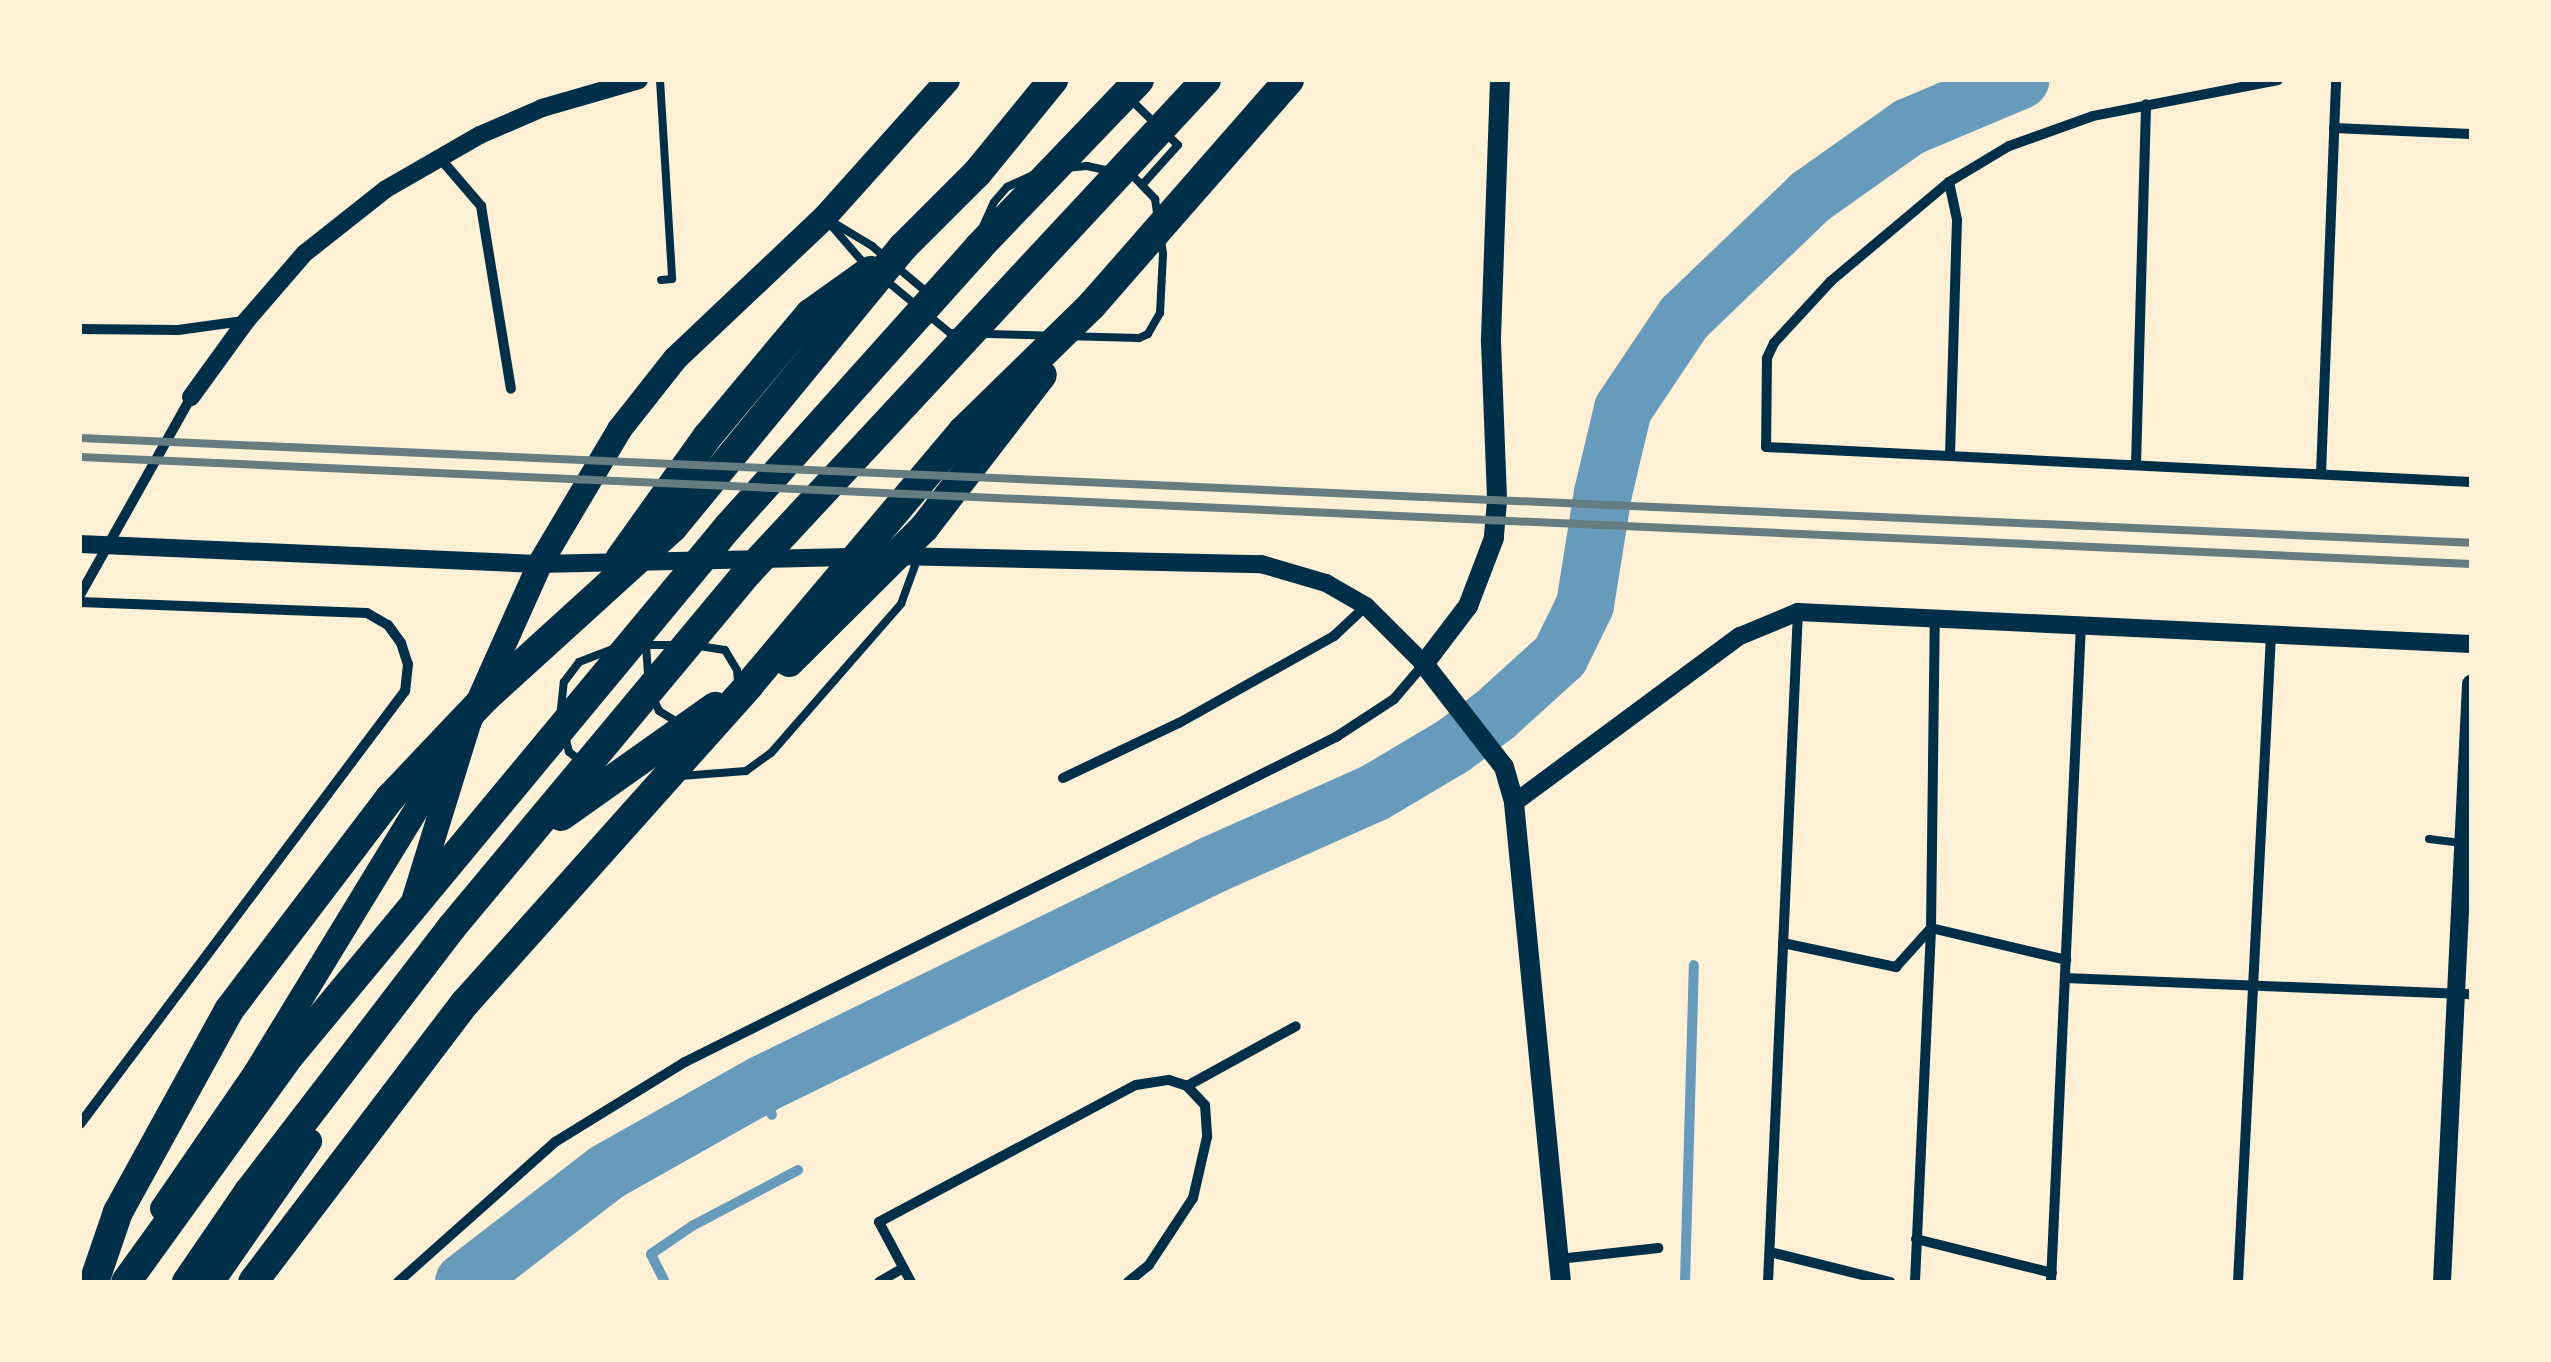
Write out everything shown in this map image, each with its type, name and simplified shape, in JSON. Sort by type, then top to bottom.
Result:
[{"type":"highway","points":[[94,1282],[118,1212],[229,1010],[390,798],[485,698],[673,528],[904,247],[978,172],[1054,80]]},
{"type":"highway","points":[[126,1282],[290,1055],[728,528],[979,247],[1139,80]]},
{"type":"highway","points":[[187,1282],[248,1193],[452,928],[748,572],[1206,80]]},
{"type":"highway","points":[[187,1282],[556,820],[634,760],[796,658],[924,528],[1092,305],[1289,80]]},
{"type":"highway","points":[[254,1282],[464,1003],[749,685]]},
{"type":"main road","points":[[407,920],[468,723],[539,564],[619,429],[675,358],[824,217],[947,80]]},
{"type":"main road","points":[[1500,80],[1490,342],[1497,500],[1494,538],[1468,606],[1432,671],[1504,767],[1514,803],[1561,1282]]},
{"type":"main road","points":[[111,1282],[256,1071],[468,723]]},
{"type":"main road","points":[[211,1282],[309,1141]]},
{"type":"street","points":[[80,1124],[405,691],[408,664],[401,642],[388,626],[366,613],[80,598],[192,398],[246,320],[305,253],[344,220],[439,157],[542,108],[639,80]]},
{"type":"street","points":[[2278,80],[2093,116],[2009,146],[1949,182],[1831,281],[1774,343],[1767,358],[1766,447],[2471,482]]},
{"type":"street","points":[[2321,474],[2336,80]]},
{"type":"street","points":[[2136,465],[2146,104]]},
{"type":"street","points":[[2334,128],[2471,134]]},
{"type":"street","points":[[439,157],[482,206],[511,389]]},
{"type":"street","points":[[1949,182],[1957,220],[1950,456]]},
{"type":"street","points":[[80,329],[178,330],[246,320]]},
{"type":"street","points":[[80,544],[110,542],[539,564],[919,556],[1261,564],[1326,584],[1366,606],[1432,671],[1336,737],[685,1062],[554,1142],[398,1282]]},
{"type":"street","points":[[1062,778],[1179,723],[1334,636],[1366,606]]},
{"type":"street","points":[[1768,1282],[1798,612]]},
{"type":"street","points":[[1514,803],[1740,636],[1798,612],[2471,644]]},
{"type":"street","points":[[1915,1282],[1931,928],[1935,618]]},
{"type":"street","points":[[1916,1238],[2052,1277],[2081,625]]},
{"type":"street","points":[[2238,1282],[2271,634]]},
{"type":"street","points":[[2442,1282],[2463,994],[2463,843],[2471,684]]},
{"type":"street","points":[[1783,943],[1896,967],[1931,928]]},
{"type":"street","points":[[1931,928],[2066,960]]},
{"type":"street","points":[[2065,978],[2463,994]]},
{"type":"street","points":[[1187,1086],[1296,1026]]},
{"type":"street","points":[[912,1282],[879,1222],[1136,1085],[1169,1080],[1187,1086],[1205,1104],[1207,1137],[1194,1198],[1149,1264],[1128,1282]]},
{"type":"street","points":[[1559,1260],[1658,1248]]},
{"type":"street","points":[[1770,1252],[1890,1282]]},
{"type":"street","points":[[878,1282],[903,1268]]},
{"type":"lane","points":[[660,80],[672,279],[661,280]]},
{"type":"lane","points":[[1110,80],[1178,145],[1143,184]]},
{"type":"lane","points":[[1087,166],[1118,171],[1143,184],[1156,199],[1163,254],[1160,313],[1148,334],[1128,340],[950,333],[861,260],[824,217],[872,246],[924,290],[946,289],[960,277],[994,202],[1007,187],[1044,170],[1087,166]]},
{"type":"lane","points":[[658,775],[746,771],[771,753],[901,604],[919,556]]},
{"type":"lane","points":[[593,771],[570,752],[558,712],[564,682],[579,662],[628,645],[694,644],[725,650],[737,670],[739,697],[727,719],[706,729],[695,728],[658,710],[648,689],[646,645]]},
{"type":"lane","points":[[608,772],[640,774]]},
{"type":"lane","points":[[2428,840],[2463,843]]},
{"type":"waterway","points":[[464,1282],[607,1172],[763,1084],[1212,865],[1374,793],[1453,746],[1495,715],[1560,656],[1585,605],[1603,493],[1623,409],[1684,318],[1810,197],[1909,127],[2020,80]]},
{"type":"waterway","points":[[1685,1282],[1694,965]]},
{"type":"waterway","points":[[763,1084],[772,1115]]},
{"type":"waterway","points":[[665,1282],[651,1254],[692,1226],[798,1170]]},
{"type":"railway","points":[[80,438],[2471,543]]},
{"type":"railway","points":[[80,457],[2471,564]]}]
